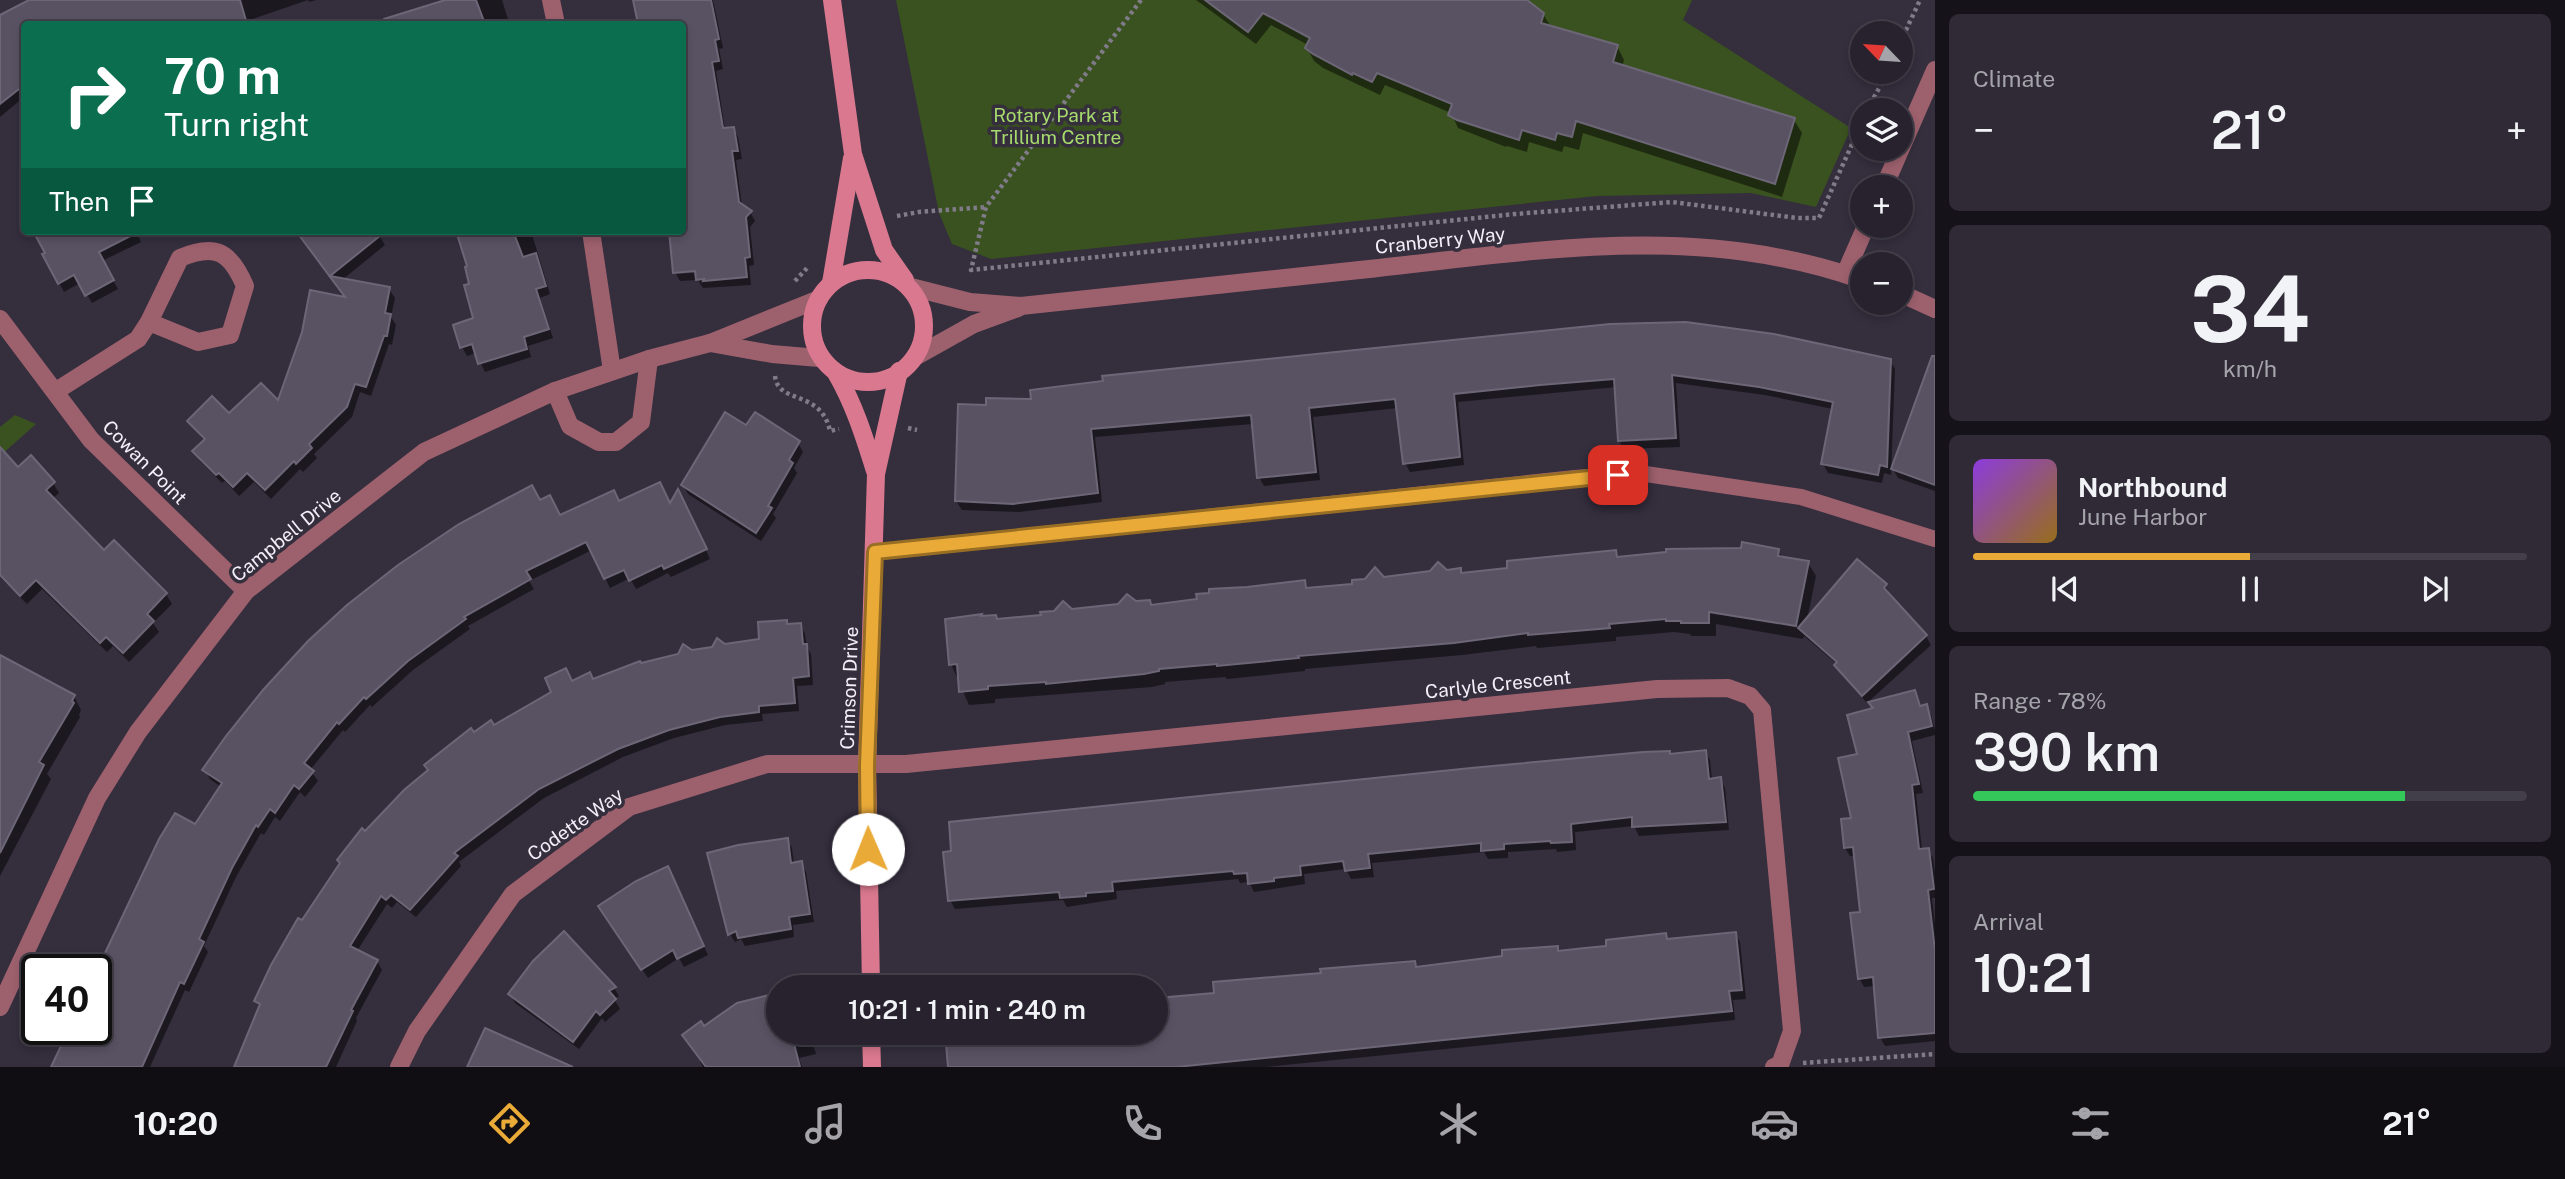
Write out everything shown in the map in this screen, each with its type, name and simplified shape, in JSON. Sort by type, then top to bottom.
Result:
[{"type":"street","points":[[551,0],[555,21]]},
{"type":"street","points":[[832,0],[853,155],[884,250],[909,285],[923,307],[925,321],[923,339],[915,357],[899,371],[879,381],[858,383],[836,373],[819,358],[811,326],[812,314],[831,283],[842,276],[859,271],[884,271],[909,285]]},
{"type":"street","points":[[1889,175],[1935,70]]},
{"type":"street","points":[[831,283],[853,155]]},
{"type":"street","points":[[592,235],[612,371]]},
{"type":"street","name":"Cranberry Way","points":[[909,285],[970,302],[1021,306],[1557,248],[1654,244],[1753,251],[1850,276]]},
{"type":"street","points":[[56,391],[138,339],[180,258],[200,250],[222,253],[237,267],[245,286],[230,335],[198,342],[149,322]]},
{"type":"street","name":"Campbell Drive","points":[[0,1007],[97,798],[138,732],[246,591],[424,452],[555,391],[649,359],[710,343],[819,299]]},
{"type":"street","points":[[1913,299],[1935,309]]},
{"type":"street","name":"Cranberry Way","points":[[915,357],[974,324],[1021,306]]},
{"type":"street","name":"Cowan Point","points":[[0,319],[91,440],[246,591]]},
{"type":"street","name":"Campbell Drive","points":[[710,343],[772,354],[819,358]]},
{"type":"street","points":[[555,391],[570,426],[599,442],[616,442],[641,422],[649,359]]},
{"type":"street","name":"Crimson Drive","points":[[871,975],[867,766],[876,474],[899,371]]},
{"type":"street","name":"Crimson Drive","points":[[836,373],[850,398],[876,474]]},
{"type":"street","name":"Carlyle Crescent","points":[[867,766],[1657,688],[1728,688],[1750,696],[1762,709],[1792,1031],[1777,1066]]},
{"type":"street","name":"Codette Way","points":[[399,1067],[417,1031],[513,894],[629,807],[767,764],[867,766]]},
{"type":"street","points":[[871,1045],[872,1067]]},
{"type":"lane","points":[[875,552],[1547,480],[1639,473],[1801,497],[1935,539]]},
{"type":"path","points":[[1141,0],[986,207],[971,270],[1515,214],[1672,202],[1797,218],[1819,218],[1850,149]]},
{"type":"path","points":[[1910,21],[1920,0]]},
{"type":"path","points":[[893,216],[986,207]]},
{"type":"path","points":[[790,284],[809,267],[813,256]]},
{"type":"path","points":[[774,369],[775,382],[792,396],[815,404],[827,418],[830,431],[850,428]]},
{"type":"path","points":[[1777,1066],[1935,1054]]},
{"type":"green space","name":"Rotary Park at Trillium Centre","points":[[896,0],[1692,0],[1683,20],[1850,127],[1816,207],[1751,193],[1597,196],[991,259],[952,244],[939,213]]},
{"type":"green space","points":[[15,415],[36,424],[0,456],[0,427]]},
{"type":"building","points":[[29,0],[240,0],[246,21],[21,21],[21,87],[0,104],[0,15]]},
{"type":"building","points":[[445,0],[476,0],[484,21],[384,21]]},
{"type":"building","points":[[633,0],[711,0],[719,39],[715,40],[719,61],[712,62],[723,128],[734,127],[738,151],[732,151],[739,202],[752,211],[746,217],[750,257],[745,258],[747,277],[703,281],[704,279],[696,280],[695,271],[673,273],[669,235],[686,235],[686,21],[637,21]]},
{"type":"building","points":[[1205,0],[1527,0],[1544,13],[1541,23],[1618,45],[1613,62],[1795,118],[1775,184],[1576,121],[1572,137],[1557,133],[1555,140],[1522,130],[1519,140],[1457,120],[1448,115],[1452,104],[1377,73],[1372,82],[1353,73],[1352,75],[1305,48],[1310,38],[1263,13],[1248,32]]},
{"type":"building","points":[[35,235],[132,235],[99,252],[114,280],[85,296],[74,275],[58,284],[42,254],[45,253]]},
{"type":"building","points":[[299,235],[381,235],[330,276],[390,287],[385,313],[391,314],[387,336],[384,336],[366,387],[355,384],[347,407],[309,444],[312,448],[296,464],[294,461],[265,490],[247,473],[233,487],[219,473],[216,475],[192,451],[205,439],[187,421],[212,396],[229,413],[261,383],[278,400],[302,332],[310,290],[345,297]]},
{"type":"building","points":[[457,235],[515,235],[523,257],[536,253],[546,286],[536,289],[549,329],[524,337],[527,349],[478,364],[472,344],[460,348],[453,325],[473,318],[464,285],[469,284],[467,266]]},
{"type":"building","points":[[1686,322],[1774,334],[1891,359],[1887,467],[1880,465],[1878,475],[1821,464],[1833,402],[1759,387],[1672,375],[1676,438],[1618,441],[1614,379],[1540,385],[1454,394],[1460,457],[1403,464],[1395,399],[1309,408],[1316,472],[1257,478],[1251,415],[1091,429],[1098,493],[1013,504],[955,501],[958,404],[986,405],[986,398],[1031,399],[1030,390],[1103,381],[1102,376],[1610,324]]},
{"type":"building","points":[[1932,356],[1935,356],[1935,485],[1891,469]]},
{"type":"building","points":[[725,412],[746,425],[755,412],[800,441],[789,460],[793,463],[768,506],[772,508],[756,533],[681,485]]},
{"type":"building","points":[[0,447],[18,467],[31,455],[55,482],[46,490],[104,550],[114,540],[167,593],[147,614],[154,621],[123,653],[106,637],[100,643],[36,580],[20,596],[0,575]]},
{"type":"building","points":[[660,482],[670,503],[678,489],[707,549],[664,569],[662,565],[629,581],[624,570],[604,579],[586,542],[526,571],[531,579],[464,617],[466,619],[408,661],[366,699],[364,697],[339,724],[337,722],[304,763],[314,771],[299,789],[294,785],[275,813],[270,809],[258,827],[256,825],[232,868],[199,939],[204,942],[184,984],[180,982],[142,1067],[51,1067],[61,1045],[112,1045],[112,954],[105,954],[159,839],[175,813],[195,824],[222,783],[202,770],[263,690],[308,641],[347,605],[398,565],[459,524],[532,485],[540,500],[550,495],[560,515],[614,490],[619,501]]},
{"type":"building","points":[[1742,542],[1779,549],[1778,556],[1809,561],[1796,626],[1709,612],[1709,623],[1681,623],[1666,619],[1609,624],[1610,628],[1528,633],[1454,643],[1298,656],[1299,658],[1217,666],[1159,669],[1144,674],[1046,684],[988,686],[988,689],[959,692],[957,664],[949,665],[945,619],[982,614],[981,616],[996,615],[997,619],[1041,615],[1040,612],[1054,611],[1063,601],[1072,609],[1118,604],[1127,594],[1136,601],[1150,600],[1151,605],[1197,599],[1196,594],[1209,593],[1209,589],[1305,580],[1306,588],[1352,584],[1352,580],[1365,579],[1375,567],[1384,577],[1430,571],[1438,562],[1447,570],[1461,568],[1461,573],[1507,568],[1507,561],[1616,550],[1617,557],[1666,552],[1666,549],[1741,548]]},
{"type":"building","points":[[1857,559],[1887,584],[1884,588],[1927,635],[1862,696],[1834,665],[1837,662],[1798,628]]},
{"type":"building","points":[[787,620],[787,624],[801,623],[803,644],[807,644],[809,676],[793,678],[795,703],[759,706],[759,712],[720,717],[669,730],[618,749],[539,789],[454,853],[458,856],[410,910],[391,895],[386,900],[381,896],[350,946],[378,960],[351,1010],[353,1011],[326,1067],[234,1067],[260,1004],[254,1001],[298,918],[302,920],[340,863],[337,860],[362,828],[365,831],[404,790],[428,770],[424,765],[471,728],[474,732],[491,720],[494,725],[551,692],[545,678],[566,668],[572,681],[590,672],[593,679],[640,661],[641,663],[678,654],[683,644],[692,650],[712,647],[717,638],[725,644],[759,639],[758,622]]},
{"type":"building","points":[[0,655],[75,695],[72,701],[74,703],[39,762],[44,765],[0,853]]},
{"type":"building","points":[[1915,690],[1920,706],[1927,704],[1932,726],[1908,732],[1919,784],[1912,785],[1919,849],[1929,848],[1934,889],[1928,890],[1935,951],[1935,1033],[1878,1038],[1873,977],[1858,979],[1850,913],[1860,912],[1853,847],[1844,848],[1841,819],[1851,818],[1838,758],[1857,754],[1847,715],[1873,708],[1868,702]]},
{"type":"building","points":[[1706,750],[1709,779],[1721,777],[1726,822],[1632,827],[1632,817],[1571,824],[1572,842],[1504,844],[1504,849],[1481,851],[1481,843],[1368,854],[1370,868],[1345,871],[1343,861],[1300,866],[1301,875],[1274,878],[1274,881],[1248,884],[1247,873],[1234,874],[1233,871],[1112,882],[1113,891],[1086,893],[1086,896],[1060,898],[1059,892],[948,901],[943,852],[951,851],[949,822],[1471,768],[1643,752],[1670,751],[1670,754]]},
{"type":"building","points":[[788,838],[791,863],[802,861],[810,914],[789,917],[791,929],[738,938],[736,931],[728,935],[707,853],[738,845]]},
{"type":"building","points":[[668,866],[704,946],[677,959],[673,950],[641,970],[598,906],[636,881]]},
{"type":"building","points":[[564,931],[616,987],[609,991],[616,999],[600,1015],[596,1011],[573,1042],[508,994],[533,961]]},
{"type":"building","points":[[1736,932],[1742,990],[1729,991],[1732,1011],[1176,1067],[948,1067],[946,1045],[1168,1045],[1168,997],[1214,993],[1213,982],[1321,973],[1320,969],[1415,961],[1416,967],[1502,956],[1502,950],[1558,946],[1558,951],[1606,946],[1606,940],[1666,933],[1667,939]]},
{"type":"building","points":[[766,996],[766,1045],[794,1045],[800,1067],[706,1067],[682,1035],[701,1021],[704,1026],[737,1003]]},
{"type":"building","points":[[485,1028],[573,1067],[467,1067]]},
{"type":"route","points":[[868,849],[867,766],[875,552],[1547,480],[1618,475]]}]
